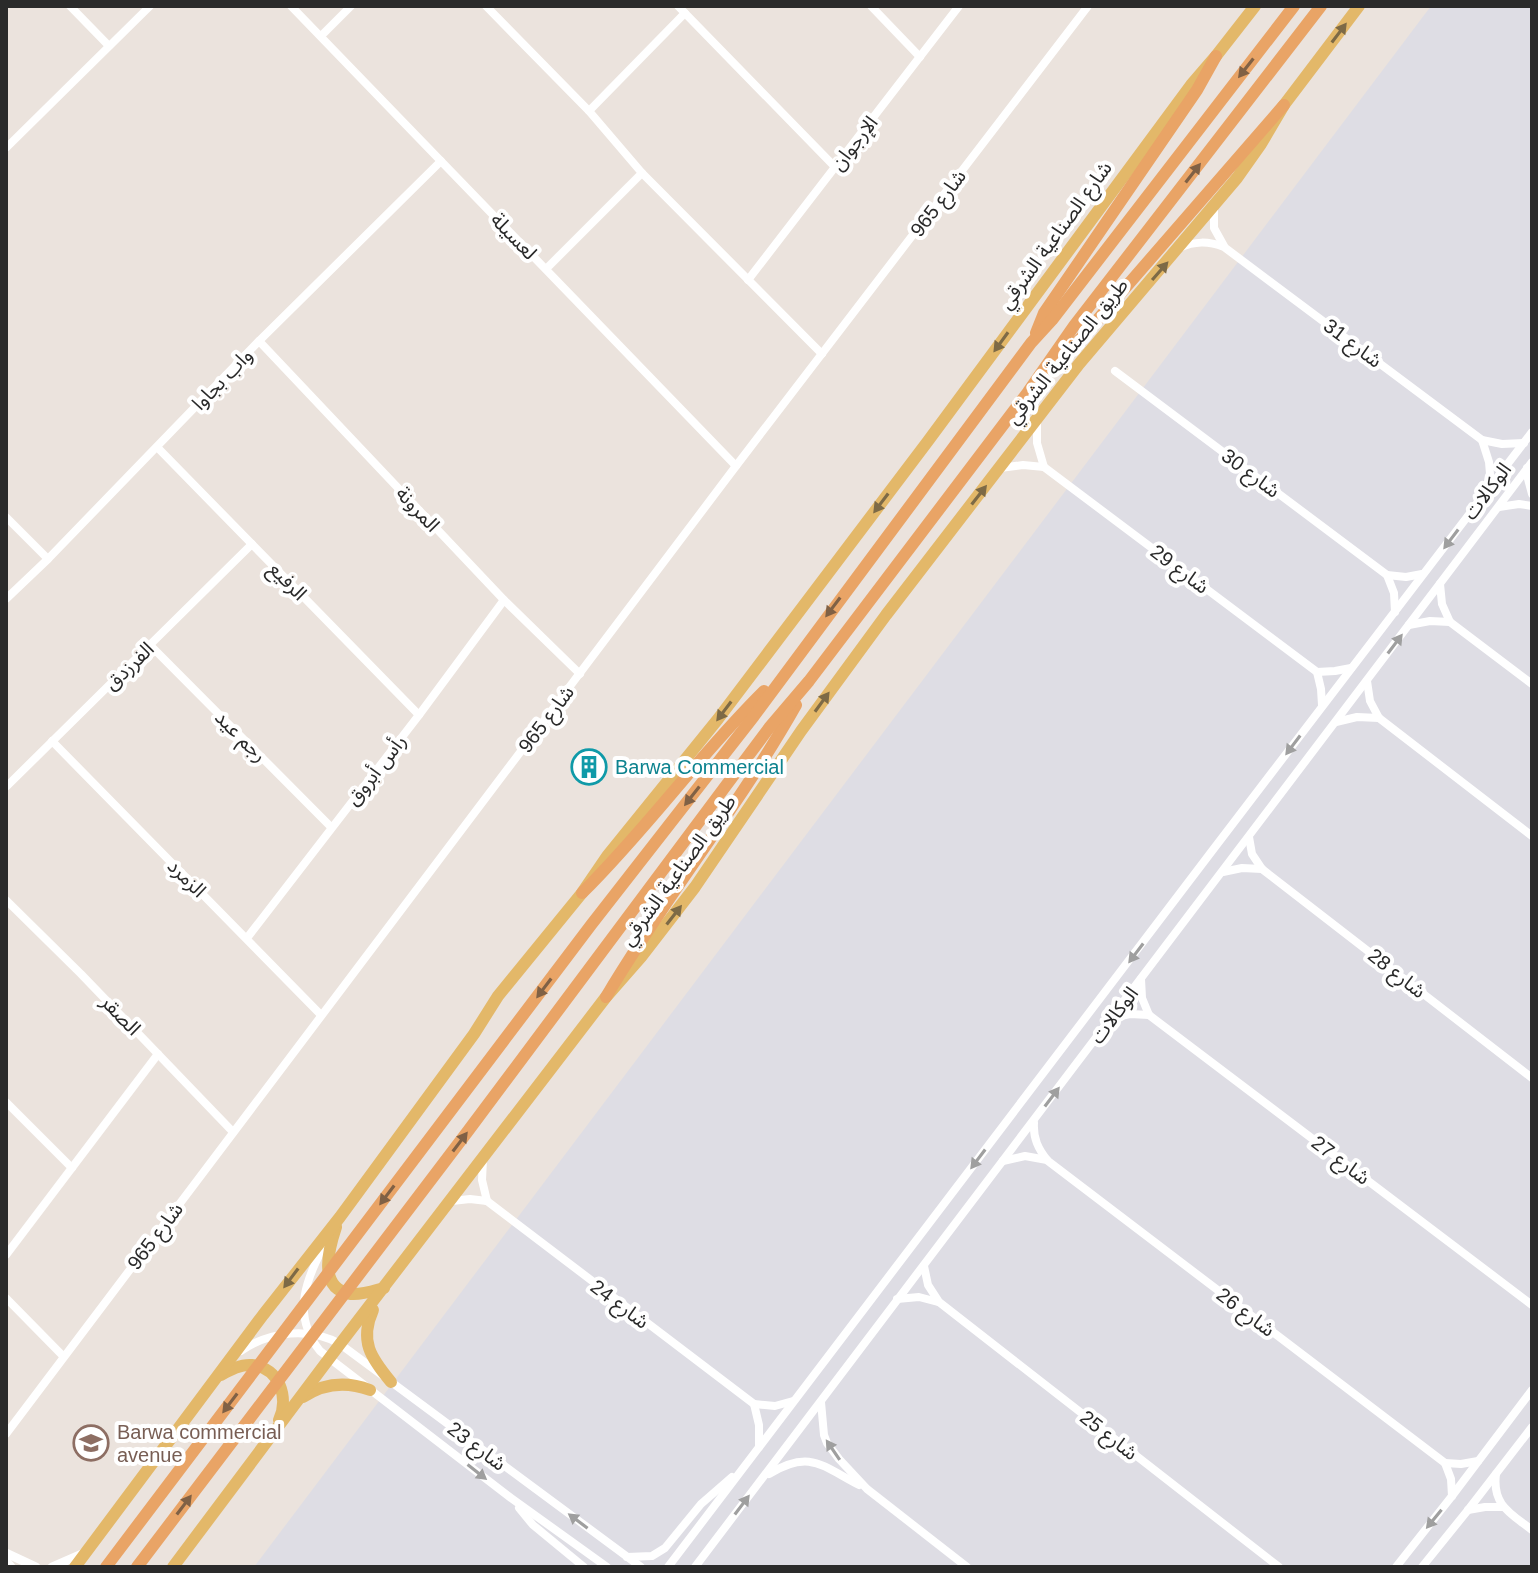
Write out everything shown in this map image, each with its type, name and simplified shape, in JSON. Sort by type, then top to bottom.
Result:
[{"type":"highway","name":"طريق الصناعية الشرقي","points":[[106,1567],[591,925],[754,716],[1031,343],[1052,320],[1294,6]]},
{"type":"highway","name":"طريق الصناعية الشرقي","points":[[137,1567],[769,728],[809,681],[1028,392],[1074,326],[1321,6]]},
{"type":"highway","points":[[1031,343],[1044,313],[1197,90],[1216,56]]},
{"type":"highway","points":[[1028,392],[1086,333],[1284,105]]},
{"type":"highway","points":[[582,893],[614,862],[746,709],[789,666]]},
{"type":"highway","points":[[606,997],[633,951],[758,768],[809,681]]},
{"type":"main road","points":[[1216,56],[1255,6]]},
{"type":"main road","name":"طريق الصناعية الشرقي","points":[[173,1567],[606,997],[695,887],[886,615],[1079,364],[1252,159],[1284,105],[1359,6]]},
{"type":"main road","name":"شارع الصناعية الشرقي","points":[[582,893],[608,855],[718,719],[928,441],[1181,97],[1216,56]]},
{"type":"main road","points":[[75,1567],[304,1260],[340,1217],[474,1034],[498,996],[582,893]]},
{"type":"main road","points":[[340,1217],[327,1259],[331,1280],[347,1293],[361,1294],[384,1288]]},
{"type":"main road","points":[[384,1288],[368,1322],[367,1343],[376,1364],[391,1382]]},
{"type":"main road","points":[[219,1376],[249,1365],[264,1369],[277,1379],[284,1402],[281,1417],[272,1434]]},
{"type":"main road","points":[[297,1402],[316,1389],[338,1384],[370,1390]]},
{"type":"street","points":[[70,6],[109,46]]},
{"type":"street","points":[[6,148],[150,6]]},
{"type":"street","name":"لعسيلة","points":[[291,6],[736,466]]},
{"type":"street","points":[[321,36],[351,6]]},
{"type":"street","points":[[486,6],[589,111],[642,173],[822,354]]},
{"type":"street","points":[[871,6],[920,57]]},
{"type":"street","name":"الإرجوان","points":[[748,280],[959,6]]},
{"type":"street","name":"شارع 965","points":[[6,1434],[736,466],[1088,6]]},
{"type":"street","points":[[589,111],[682,10],[835,167]]},
{"type":"street","name":"واب بجاوا","points":[[6,599],[441,161]]},
{"type":"street","points":[[546,269],[642,173]]},
{"type":"street","points":[[1214,207],[1214,228],[1224,247]]},
{"type":"street","points":[[1179,249],[1201,242],[1224,247]]},
{"type":"street","name":"شارع 31","points":[[1224,247],[1482,440]]},
{"type":"street","name":"المرونة","points":[[259,341],[504,600],[580,674]]},
{"type":"street","name":"شارع 30","points":[[1115,371],[1387,575]]},
{"type":"street","points":[[1000,468],[1023,465],[1044,467],[1037,443],[1038,416]]},
{"type":"street","name":"الوكالات","points":[[668,1567],[1532,432]]},
{"type":"street","points":[[1491,486],[1489,462],[1482,440],[1502,444],[1524,443]]},
{"type":"street","name":"الرفيع","points":[[157,447],[419,715]]},
{"type":"street","points":[[1530,465],[1528,479],[1532,494]]},
{"type":"street","name":"الوكالات","points":[[698,1565],[1530,465]]},
{"type":"street","name":"شارع 29","points":[[1044,467],[1317,672]]},
{"type":"street","points":[[1498,508],[1519,504],[1532,506]]},
{"type":"street","points":[[6,517],[48,559]]},
{"type":"street","name":"الفرزدق","points":[[6,787],[252,544]]},
{"type":"street","points":[[1395,612],[1394,593],[1387,575],[1406,577],[1424,574]]},
{"type":"street","points":[[1440,584],[1442,604],[1450,622],[1532,684]]},
{"type":"street","name":"رأس أبروق","points":[[247,938],[504,600]]},
{"type":"street","points":[[1409,625],[1430,621],[1450,622]]},
{"type":"street","name":"رجم عيد","points":[[150,645],[331,827]]},
{"type":"street","points":[[1322,706],[1317,672],[1352,668]]},
{"type":"street","points":[[1367,681],[1370,701],[1379,718],[1532,836]]},
{"type":"street","points":[[1335,722],[1357,717],[1379,718]]},
{"type":"street","name":"الزمرد","points":[[52,741],[321,1015]]},
{"type":"street","points":[[1249,837],[1252,854],[1262,869]]},
{"type":"street","points":[[1222,872],[1242,868],[1262,869]]},
{"type":"street","name":"شارع 28","points":[[1262,869],[1532,1078]]},
{"type":"street","name":"الصقر","points":[[6,900],[233,1132]]},
{"type":"street","points":[[1111,1018],[1130,1014],[1149,1015],[1142,998],[1141,979]]},
{"type":"street","name":"شارع 27","points":[[1149,1015],[1532,1305]]},
{"type":"street","points":[[6,1255],[158,1054]]},
{"type":"street","points":[[6,1102],[72,1168]]},
{"type":"street","points":[[1034,1121],[1036,1143],[1048,1161]]},
{"type":"street","points":[[1003,1161],[1025,1156],[1048,1161]]},
{"type":"street","points":[[452,1201],[487,1201],[482,1180],[483,1159]]},
{"type":"street","name":"شارع 26","points":[[1048,1161],[1445,1463]]},
{"type":"street","name":"شارع 24","points":[[487,1201],[754,1404]]},
{"type":"street","points":[[308,1334],[304,1312],[306,1286],[340,1217]]},
{"type":"street","name":"شارع 25","points":[[924,1265],[928,1285],[939,1302],[1279,1567]]},
{"type":"street","points":[[897,1299],[919,1297],[939,1302]]},
{"type":"street","points":[[6,1298],[63,1356]]},
{"type":"street","name":"شارع 23","points":[[234,1356],[249,1345],[267,1338],[293,1333],[328,1337],[641,1567]]},
{"type":"street","name":"شارع 23","points":[[308,1334],[329,1359],[607,1567]]},
{"type":"street","points":[[1396,1567],[1532,1390]]},
{"type":"street","points":[[759,1447],[759,1425],[754,1404],[775,1406],[794,1401]]},
{"type":"street","points":[[821,1401],[827,1443],[867,1489]]},
{"type":"street","points":[[1422,1567],[1532,1427]]},
{"type":"street","points":[[1452,1496],[1451,1479],[1445,1463],[1478,1461]]},
{"type":"street","points":[[763,1477],[789,1464],[820,1463],[867,1489],[967,1567]]},
{"type":"street","name":"الوكالات","points":[[626,1557],[652,1556],[665,1548],[701,1504],[744,1466]]},
{"type":"street","points":[[1497,1473],[1496,1491],[1503,1507],[1532,1530]]},
{"type":"street","name":"شارع 23","points":[[511,1498],[533,1525],[584,1567]]},
{"type":"street","points":[[1468,1510],[1503,1507]]},
{"type":"street","points":[[52,1567],[87,1551]]},
{"type":"street","points":[[6,1553],[36,1567]]},
{"type":"street","points":[[6,1561],[11,1567]]},
{"type":"shaded area","points":[[1431,6],[1532,6],[1532,1567],[254,1567]]},
{"type":"place","name":"Barwa Commercial","points":[[589,767]]},
{"type":"place","name":"Barwa commercial avenue","points":[[91,1443]]}]
